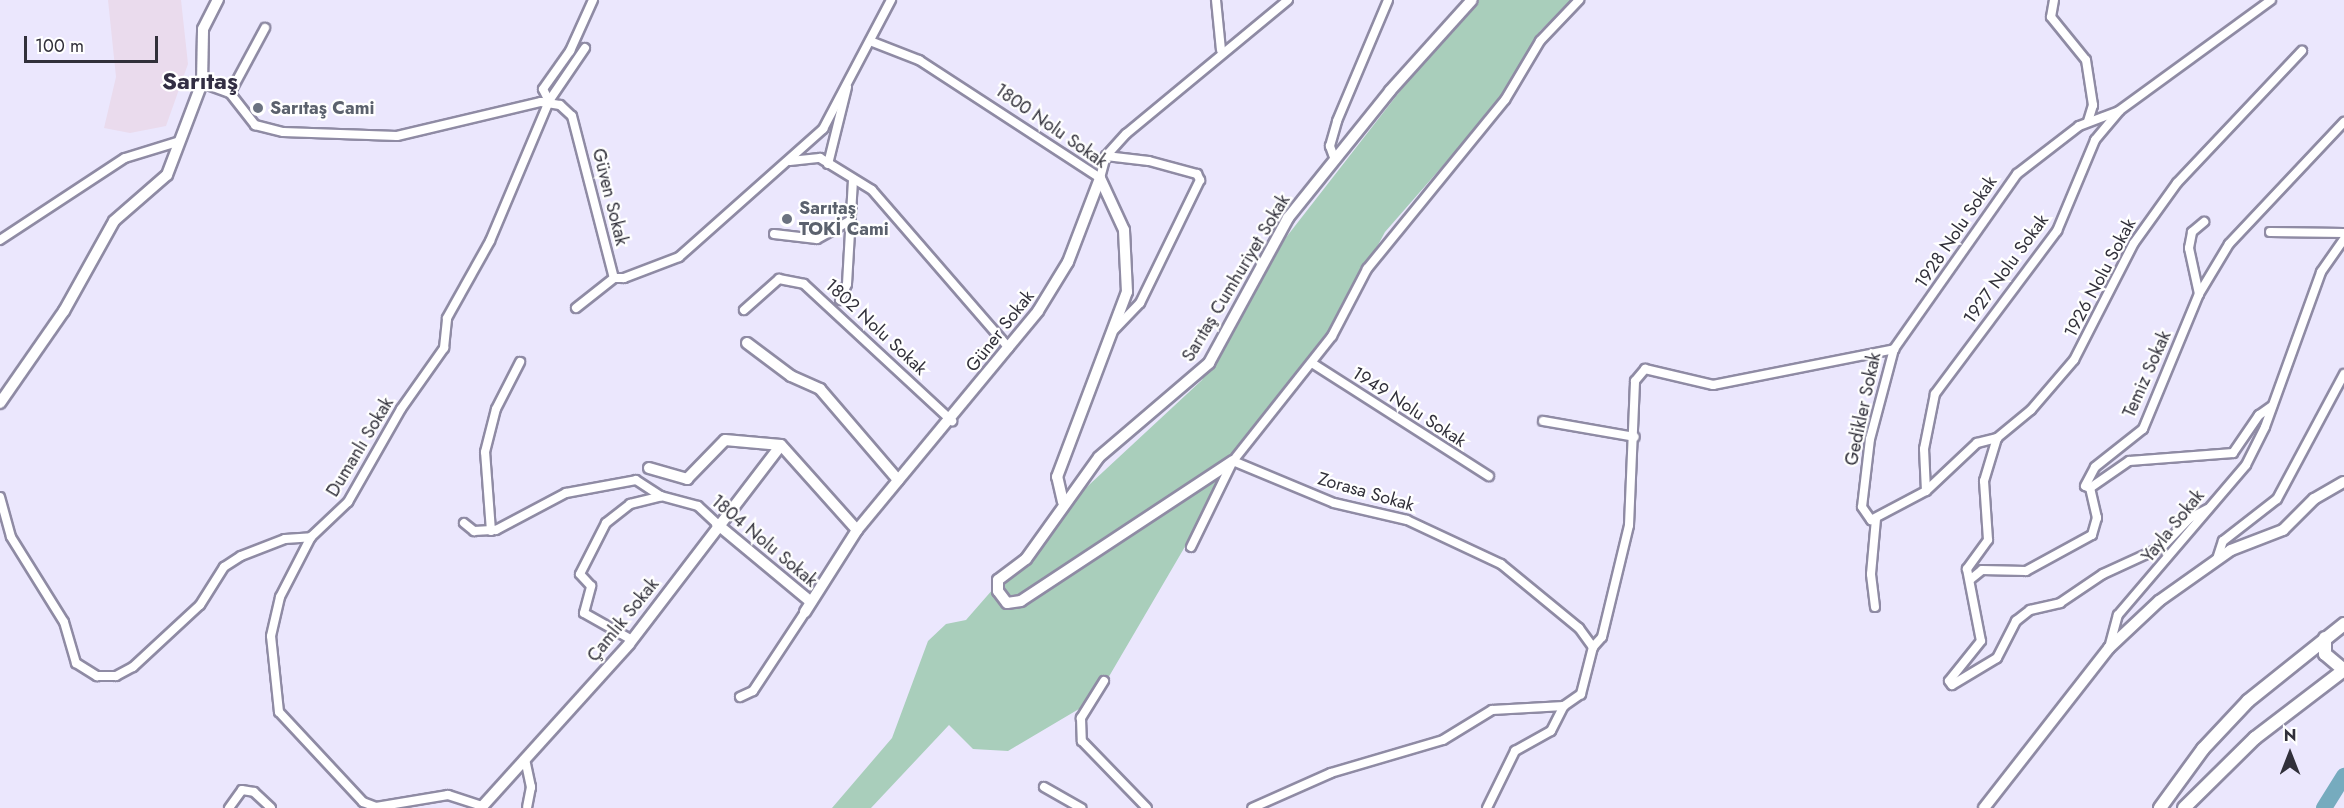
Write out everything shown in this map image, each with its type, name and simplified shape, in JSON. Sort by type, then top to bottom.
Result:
[{"type":"main road","points":[[2160,808],[2203,749],[2248,701],[2344,624]]},
{"type":"main road","points":[[2184,808],[2255,738],[2344,670],[2325,654],[2325,638]]},
{"type":"street","points":[[0,403],[54,328],[114,221],[167,175],[177,142],[202,83],[203,29],[218,0]]},
{"type":"street","points":[[202,83],[230,93],[263,129],[397,136],[549,101],[543,89],[570,51],[593,0]]},
{"type":"street","points":[[576,308],[614,278],[635,276],[679,256],[823,129],[891,0]]},
{"type":"street","points":[[1216,0],[1221,50]]},
{"type":"street","points":[[1106,156],[1221,50],[1288,0]]},
{"type":"street","points":[[1335,160],[1330,146],[1336,121],[1388,0]]},
{"type":"street","name":"Sarıtaş Cumhuriyet Sokak","points":[[1233,460],[1092,558],[1021,602],[1007,603],[998,591],[998,580],[1026,559],[1063,502],[1140,417],[1209,363],[1288,218],[1472,0]]},
{"type":"street","points":[[1191,547],[1233,460],[1312,363],[1371,263],[1505,100],[1540,41],[1579,0]]},
{"type":"street","points":[[2054,0],[2051,17],[2086,60],[2093,105],[2088,121]]},
{"type":"street","name":"1927 Nolu Sokak","points":[[1926,491],[1924,449],[1935,394],[2057,231],[2095,140],[2119,111],[2271,0]]},
{"type":"street","points":[[230,93],[265,28]]},
{"type":"street","name":"1800 Nolu Sokak","points":[[870,41],[919,60],[1100,178],[1116,205],[1128,252],[1126,292],[1114,330],[1058,477],[1063,502]]},
{"type":"street","name":"Dumanlı Sokak","points":[[482,807],[448,795],[376,807],[363,802],[279,712],[271,636],[280,597],[311,537],[348,502],[401,409],[430,375],[444,348],[447,318],[490,241],[549,101],[585,48]]},
{"type":"street","name":"1926 Nolu Sokak","points":[[1997,438],[2031,410],[2074,360],[2134,243],[2177,183],[2302,51]]},
{"type":"street","points":[[828,164],[847,87]]},
{"type":"street","name":"Güven Sokak","points":[[549,101],[572,116],[614,278]]},
{"type":"street","name":"1928 Nolu Sokak","points":[[1894,349],[2009,182],[2088,121],[2119,111]]},
{"type":"street","name":"Temiz Sokak","points":[[2090,488],[2085,486],[2088,474],[2143,429],[2152,414],[2199,294],[2229,244],[2344,123]]},
{"type":"street","points":[[0,240],[125,158],[177,142]]},
{"type":"street","points":[[784,164],[807,155],[828,164],[884,201],[1009,348]]},
{"type":"street","points":[[1106,156],[1149,160],[1197,174],[1200,180],[1140,303],[1114,330]]},
{"type":"street","name":"Güner Sokak","points":[[740,697],[753,691],[857,530],[952,420],[1009,348],[1068,262],[1106,156]]},
{"type":"street","points":[[840,300],[847,284],[853,180]]},
{"type":"street","points":[[774,234],[817,239],[850,221]]},
{"type":"street","points":[[2199,294],[2189,248],[2192,232],[2204,222]]},
{"type":"street","points":[[2270,232],[2344,232]]},
{"type":"street","name":"Yayla Sokak","points":[[1984,808],[2109,648],[2118,615],[2246,465],[2272,406],[2321,272],[2344,239]]},
{"type":"street","name":"1802 Nolu Sokak","points":[[744,310],[779,279],[804,284],[952,420]]},
{"type":"street","points":[[747,342],[791,376],[820,389],[898,480]]},
{"type":"street","name":"Gedikler Sokak","points":[[1593,647],[1602,637],[1629,525],[1635,437],[1635,381],[1645,369],[1713,385],[1894,349],[1870,439],[1862,507],[1866,517],[1876,519]]},
{"type":"street","points":[[464,523],[474,531],[491,531],[485,452],[496,409],[520,362]]},
{"type":"street","name":"1949 Nolu Sokak","points":[[1312,363],[1488,476]]},
{"type":"street","points":[[2217,559],[2223,541],[2277,499],[2344,374]]},
{"type":"street","points":[[1971,579],[1982,570],[2026,571],[2092,536],[2097,518],[2090,488],[2129,461],[2233,453],[2259,415],[2272,406]]},
{"type":"street","points":[[1543,420],[1635,437]]},
{"type":"street","points":[[1875,607],[1870,574],[1876,519],[1926,491],[1977,443],[1997,438]]},
{"type":"street","points":[[1997,438],[1984,481],[1988,540],[1971,561],[1971,579],[1981,641],[1949,681],[1952,685],[1996,658],[2021,616],[2060,603],[2103,574],[2162,547],[2190,518],[2208,509]]},
{"type":"street","points":[[649,468],[687,479],[725,440],[781,445],[857,530]]},
{"type":"street","name":"Çamlık Sokak","points":[[482,807],[632,640],[717,524],[781,445]]},
{"type":"street","name":"Zorasa Sokak","points":[[1233,460],[1334,503],[1407,520],[1501,564],[1579,628],[1593,647]]},
{"type":"street","name":"1804 Nolu Sokak","points":[[491,531],[566,493],[618,482],[647,483],[661,496],[698,506],[811,602]]},
{"type":"street","points":[[2109,648],[2174,588],[2217,559],[2283,530],[2314,499],[2344,482]]},
{"type":"street","points":[[632,640],[584,613],[591,586],[580,574],[606,524],[630,504],[661,496]]},
{"type":"street","points":[[0,497],[11,537],[64,622],[76,663],[82,672],[97,676],[116,676],[133,667],[200,605],[224,567],[241,556],[285,539],[311,537]]},
{"type":"street","points":[[1487,808],[1515,751],[1551,731],[1564,706],[1581,694],[1593,647]]},
{"type":"street","points":[[1104,681],[1081,718],[1082,741],[1147,808]]},
{"type":"street","points":[[1252,808],[1331,773],[1443,740],[1492,710],[1564,706]]},
{"type":"street","points":[[525,759],[531,787],[527,807]]},
{"type":"street","points":[[1044,787],[1082,808]]},
{"type":"street","points":[[229,808],[242,789],[255,792],[271,808]]},
{"type":"shaded area","points":[[108,0],[181,0],[188,64],[166,126],[130,133],[104,128],[116,77]]},
{"type":"green space","points":[[1471,0],[1572,0],[1540,31],[1501,99],[1385,232],[1320,353],[1248,439],[1104,685],[1089,703],[1008,751],[973,749],[949,725],[871,808],[832,808],[892,738],[928,641],[946,624],[966,620],[1062,510],[1202,380],[1263,267]]},
{"type":"waterway","points":[[2324,808],[2344,776]]},
{"type":"place","name":"Sarıtaş Cami","points":[[258,108]]},
{"type":"place","name":"Sarıtaş TOKİ Cami","points":[[787,219]]},
{"type":"district","name":"Sarıtaş","points":[[200,81]]}]
